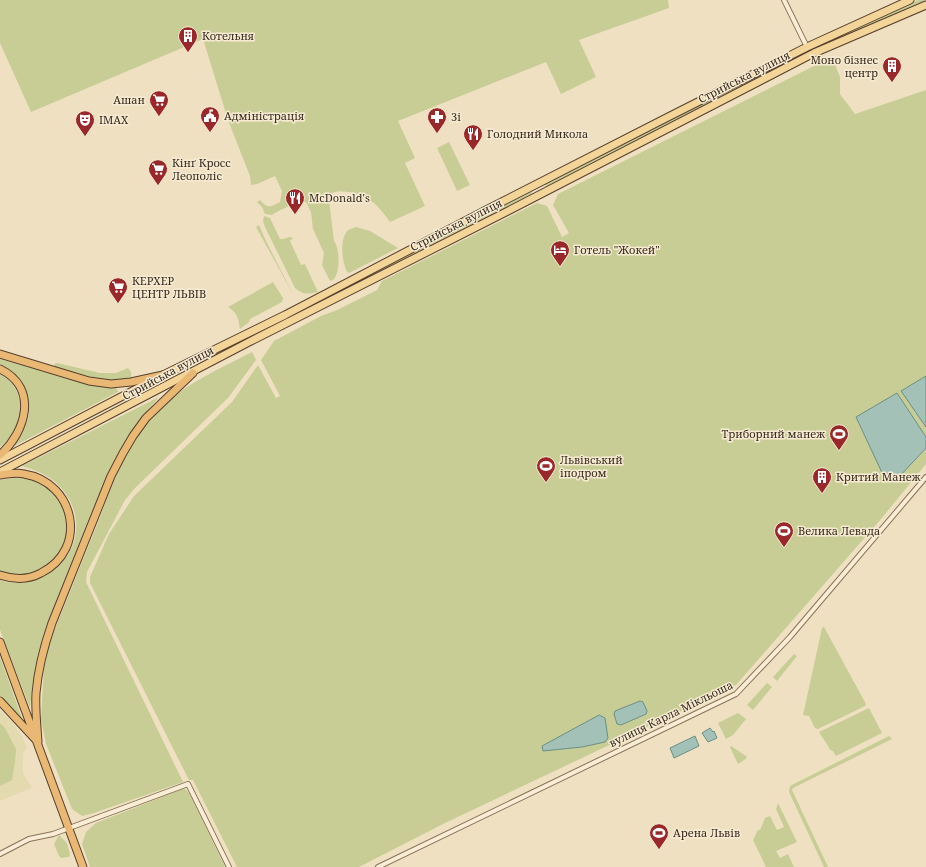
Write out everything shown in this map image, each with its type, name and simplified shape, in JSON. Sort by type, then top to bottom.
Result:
[{"type":"highway","points":[[0,354],[89,381],[111,384],[131,382],[163,375]]},
{"type":"highway","points":[[0,369],[10,375],[15,381],[23,395],[25,408],[22,424],[17,434],[11,444],[0,455]]},
{"type":"highway","points":[[38,742],[36,693],[40,662],[46,640],[111,476],[133,436],[146,418],[193,373]]},
{"type":"highway","points":[[0,474],[24,474],[47,483],[55,490],[66,505],[70,514],[71,532],[69,542],[60,559],[46,571],[24,579],[16,579],[0,575]]},
{"type":"highway","points":[[0,642],[38,742],[82,867]]},
{"type":"highway","points":[[0,701],[38,742]]},
{"type":"main road","name":"Стрийська вулиця","points":[[0,460],[163,375],[300,307],[488,209],[807,47],[910,0]]},
{"type":"main road","name":"Стрийська вулиця","points":[[0,474],[304,315],[814,53],[926,5]]},
{"type":"main road","points":[[300,307],[304,315]]},
{"type":"street","points":[[784,0],[807,47]]},
{"type":"street","name":"вулиця Карла Мікльоша","points":[[378,867],[736,694],[790,637],[926,477]]},
{"type":"street","points":[[0,854],[29,839],[53,834],[188,784],[229,867]]},
{"type":"shaded area","points":[[0,710],[12,722],[22,736],[27,748],[23,753],[23,773],[32,788],[0,801]]},
{"type":"green space","points":[[0,0],[668,0],[669,8],[579,40],[596,77],[561,94],[546,62],[398,121],[415,158],[405,163],[425,206],[390,222],[372,201],[361,195],[345,192],[332,193],[329,200],[334,241],[338,256],[338,268],[337,274],[331,281],[322,265],[324,253],[313,229],[311,212],[306,202],[288,207],[272,215],[265,214],[262,207],[257,202],[260,200],[267,206],[274,205],[280,202],[282,191],[275,176],[251,185],[250,176],[228,120],[203,39],[31,112],[0,43]]},
{"type":"green space","points":[[918,0],[926,0],[830,43],[547,186],[544,185],[545,182],[776,65],[823,42]]},
{"type":"green space","name":"Львівський іподром","points":[[832,57],[840,77],[840,94],[855,114],[926,90],[926,464],[881,519],[736,685],[445,823],[359,867],[237,867],[193,780],[189,780],[90,583],[90,577],[109,534],[134,496],[232,402],[258,365],[276,398],[280,396],[261,360],[274,341],[321,316],[337,310],[377,290],[382,281],[537,203],[547,206],[562,237],[569,233],[553,205],[558,194]]},
{"type":"green space","points":[[449,142],[470,185],[457,191],[437,148]]},
{"type":"green space","points":[[531,192],[531,195],[315,306],[312,306],[314,303]]},
{"type":"green space","points":[[264,216],[270,218],[280,239],[289,237],[293,238],[290,241],[301,265],[305,264],[318,292],[300,292],[295,288],[265,227],[263,221]]},
{"type":"green space","points":[[259,225],[266,241],[294,296],[256,227]]},
{"type":"green space","points":[[356,227],[370,231],[398,248],[349,273],[347,272],[342,251],[343,239],[348,230]]},
{"type":"green space","points":[[273,282],[283,298],[282,302],[250,319],[249,322],[240,329],[237,316],[228,307]]},
{"type":"green space","points":[[289,318],[192,370],[190,367]]},
{"type":"green space","points":[[252,352],[256,360],[228,398],[135,488],[125,500],[87,572],[86,582],[183,782],[82,816],[72,809],[46,744],[41,720],[44,663],[50,641],[115,478],[130,447],[139,433],[149,419],[171,398],[205,376]]},
{"type":"green space","points":[[0,357],[88,384],[116,388],[118,392],[14,446],[26,425],[29,412],[28,397],[18,378],[12,372],[0,365]]},
{"type":"green space","points":[[57,363],[100,373],[116,373],[128,368],[131,372],[131,379],[110,381],[56,369],[54,364]]},
{"type":"green space","points":[[0,374],[7,379],[17,391],[20,399],[21,415],[15,431],[0,447]]},
{"type":"green space","points":[[159,397],[132,431],[111,468],[44,634],[35,671],[30,708],[0,630],[0,580],[15,583],[24,582],[39,578],[54,570],[65,559],[73,546],[76,532],[76,517],[71,503],[63,490],[47,476],[22,466]]},
{"type":"green space","points":[[20,477],[44,485],[59,499],[66,517],[66,536],[59,554],[46,568],[26,574],[0,571],[0,480]]},
{"type":"green space","points":[[824,627],[866,704],[865,706],[818,729],[815,728],[809,716],[803,715],[822,628]]},
{"type":"green space","points":[[794,654],[797,656],[777,681],[773,677]]},
{"type":"green space","points":[[0,657],[23,721],[0,696]]},
{"type":"green space","points":[[767,683],[772,687],[753,710],[747,705]]},
{"type":"green space","points":[[869,708],[882,733],[836,756],[833,751],[830,750],[819,732]]},
{"type":"green space","points":[[738,713],[746,719],[733,735],[726,739],[718,723]]},
{"type":"green space","points":[[0,723],[5,728],[16,749],[12,780],[0,786]]},
{"type":"green space","points":[[889,736],[892,739],[793,788],[792,790],[828,867],[824,867],[789,792],[790,786]]},
{"type":"green space","points":[[731,746],[747,758],[738,764],[730,747]]},
{"type":"green space","points":[[185,789],[189,793],[225,867],[90,867],[82,844],[86,832],[96,823]]},
{"type":"green space","points":[[778,803],[797,842],[776,851],[780,858],[788,854],[794,867],[766,867],[753,840],[758,830],[760,830],[765,818],[770,816],[777,830],[784,827],[776,809]]},
{"type":"green space","points":[[59,835],[67,843],[70,854],[69,857],[61,858],[59,856],[54,844]]},
{"type":"water","points":[[926,376],[926,427],[901,391]]},
{"type":"water","points":[[897,393],[926,437],[926,448],[899,477],[884,477],[856,417]]},
{"type":"water","points":[[640,701],[643,702],[647,711],[646,714],[621,725],[617,724],[614,714],[615,711]]},
{"type":"water","points":[[599,715],[605,718],[608,738],[605,742],[582,747],[543,751],[542,746]]},
{"type":"water","points":[[710,728],[713,732],[714,731],[717,738],[708,742],[702,733]]},
{"type":"water","points":[[695,736],[699,746],[674,758],[670,748]]},
{"type":"place","name":"Котельня","points":[[188,53]]},
{"type":"place","name":"Моно бізнес центр","points":[[892,83]]},
{"type":"place","name":"Ашан","points":[[159,117]]},
{"type":"place","name":"Адміністрація","points":[[210,133]]},
{"type":"place","name":"3і","points":[[437,134]]},
{"type":"place","name":"IMAX","points":[[85,137]]},
{"type":"place","name":"Голодний Микола","points":[[473,151]]},
{"type":"place","name":"Кінґ Кросс Леополіс","points":[[158,186]]},
{"type":"place","name":"McDonald's","points":[[295,215]]},
{"type":"place","name":"Готель \"Жокей\"","points":[[560,267]]},
{"type":"place","name":"КЕРХЕР ЦЕНТР ЛЬВІВ","points":[[118,304]]},
{"type":"place","name":"Триборний манеж","points":[[839,451]]},
{"type":"place","name":"Львівський іподром","points":[[546,483]]},
{"type":"place","name":"Критий Манеж","points":[[822,494]]},
{"type":"place","name":"Велика Левада","points":[[784,548]]},
{"type":"place","name":"Арена Львів","points":[[659,850]]}]
